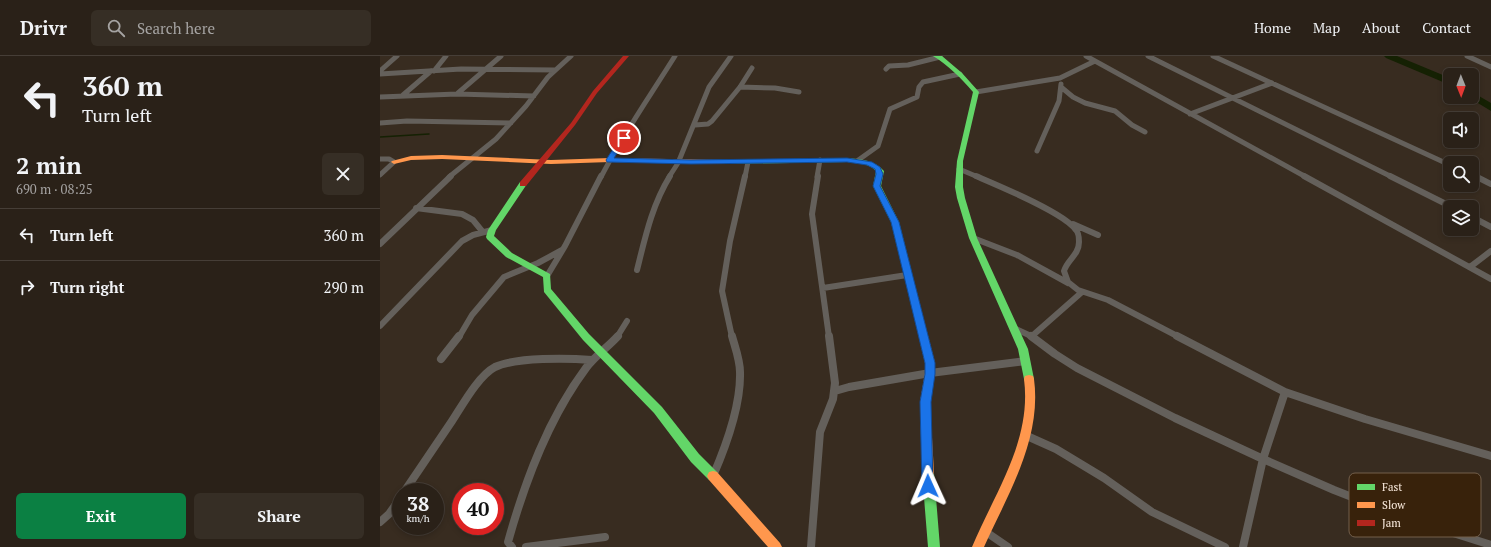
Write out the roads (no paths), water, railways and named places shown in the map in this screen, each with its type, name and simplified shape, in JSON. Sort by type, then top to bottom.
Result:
[{"type":"street","points":[[380,73],[397,56]]},
{"type":"street","points":[[404,95],[432,71],[446,56]]},
{"type":"street","points":[[458,93],[484,69],[501,56]]},
{"type":"street","points":[[380,244],[416,208],[496,138],[511,123],[555,70],[571,56]]},
{"type":"street","points":[[380,326],[462,241],[473,235],[487,231],[518,190],[573,124],[595,92],[626,56]]},
{"type":"street","points":[[675,56],[610,160],[563,250],[547,276],[547,290],[586,337],[658,410],[695,458],[776,547]]},
{"type":"street","points":[[637,270],[657,202],[679,161],[709,87],[731,56]]},
{"type":"street","points":[[1086,56],[1491,279]]},
{"type":"street","points":[[1148,56],[1443,203]]},
{"type":"street","points":[[1212,56],[1443,162]]},
{"type":"street","points":[[1467,56],[1491,67]]},
{"type":"street","points":[[886,69],[889,66],[908,65],[938,57],[960,74],[976,92]]},
{"type":"street","points":[[976,92],[1060,78],[1095,61]]},
{"type":"street","points":[[694,125],[708,124],[712,121],[740,86],[752,68]]},
{"type":"street","points":[[380,73],[484,69],[555,70]]},
{"type":"street","points":[[857,161],[878,146],[890,108],[917,98],[919,87],[923,82],[960,74]]},
{"type":"street","points":[[1037,151],[1059,101],[1061,87],[1060,78]]},
{"type":"street","points":[[1190,114],[1231,97],[1272,83]]},
{"type":"street","points":[[740,86],[775,88],[799,92]]},
{"type":"street","points":[[1061,87],[1073,97],[1085,103],[1116,111],[1132,125],[1145,132]]},
{"type":"street","points":[[976,92],[960,161],[960,198],[973,238],[987,273],[1014,328],[1026,361],[1031,399],[1027,436],[1019,458],[978,547]]},
{"type":"street","points":[[380,97],[458,93],[493,93],[534,96]]},
{"type":"street","points":[[380,123],[511,123]]},
{"type":"street","points":[[380,175],[394,162],[411,158],[541,162],[610,160],[748,162],[820,160],[857,161],[875,166],[880,171],[877,186],[895,222],[907,275],[928,351],[930,374],[926,410],[928,486],[934,547]]},
{"type":"street","points":[[380,159],[389,159],[394,162]]},
{"type":"street","points":[[811,547],[820,432],[835,391],[823,288],[812,214],[820,160]]},
{"type":"street","points":[[713,476],[722,455],[740,392],[740,370],[722,291],[730,241],[748,162]]},
{"type":"street","points":[[959,169],[1098,235]]},
{"type":"street","points":[[1479,178],[1491,184]]},
{"type":"street","points":[[416,208],[462,214],[474,220],[487,231],[499,248],[519,263],[547,276]]},
{"type":"street","points":[[1479,221],[1491,227]]},
{"type":"street","points":[[1069,283],[1064,275],[1064,268],[1076,254],[1079,240],[1076,229],[1071,223]]},
{"type":"street","points":[[973,238],[1017,255],[1069,283],[1082,292],[1108,300],[1285,392],[1365,419],[1491,456]]},
{"type":"street","points":[[441,359],[460,336],[472,315],[502,279],[509,274],[542,262],[563,250]]},
{"type":"street","points":[[1470,267],[1491,250]]},
{"type":"street","points":[[823,288],[907,275]]},
{"type":"street","points":[[1032,336],[1082,292]]},
{"type":"street","points":[[512,547],[508,542],[518,507],[540,448],[582,374],[592,360],[602,353],[625,327],[627,321]]},
{"type":"street","points":[[1014,328],[1032,336],[1055,354],[1077,368],[1175,418],[1263,459],[1349,496]]},
{"type":"street","points":[[410,483],[464,402],[492,370],[501,366],[515,363],[566,358],[592,360]]},
{"type":"street","points":[[835,391],[849,386],[1026,361]]},
{"type":"street","points":[[1243,547],[1263,459],[1285,392]]},
{"type":"street","points":[[1027,436],[1056,449],[1152,512],[1225,547]]},
{"type":"street","points":[[380,522],[392,510]]},
{"type":"street","points":[[986,532],[1008,547]]},
{"type":"street","points":[[1466,537],[1491,545]]},
{"type":"street","points":[[526,547],[605,538]]},
{"type":"waterway","points":[[1389,56],[1443,79]]},
{"type":"waterway","points":[[1479,100],[1491,108]]},
{"type":"waterway","points":[[380,137],[429,134]]}]
